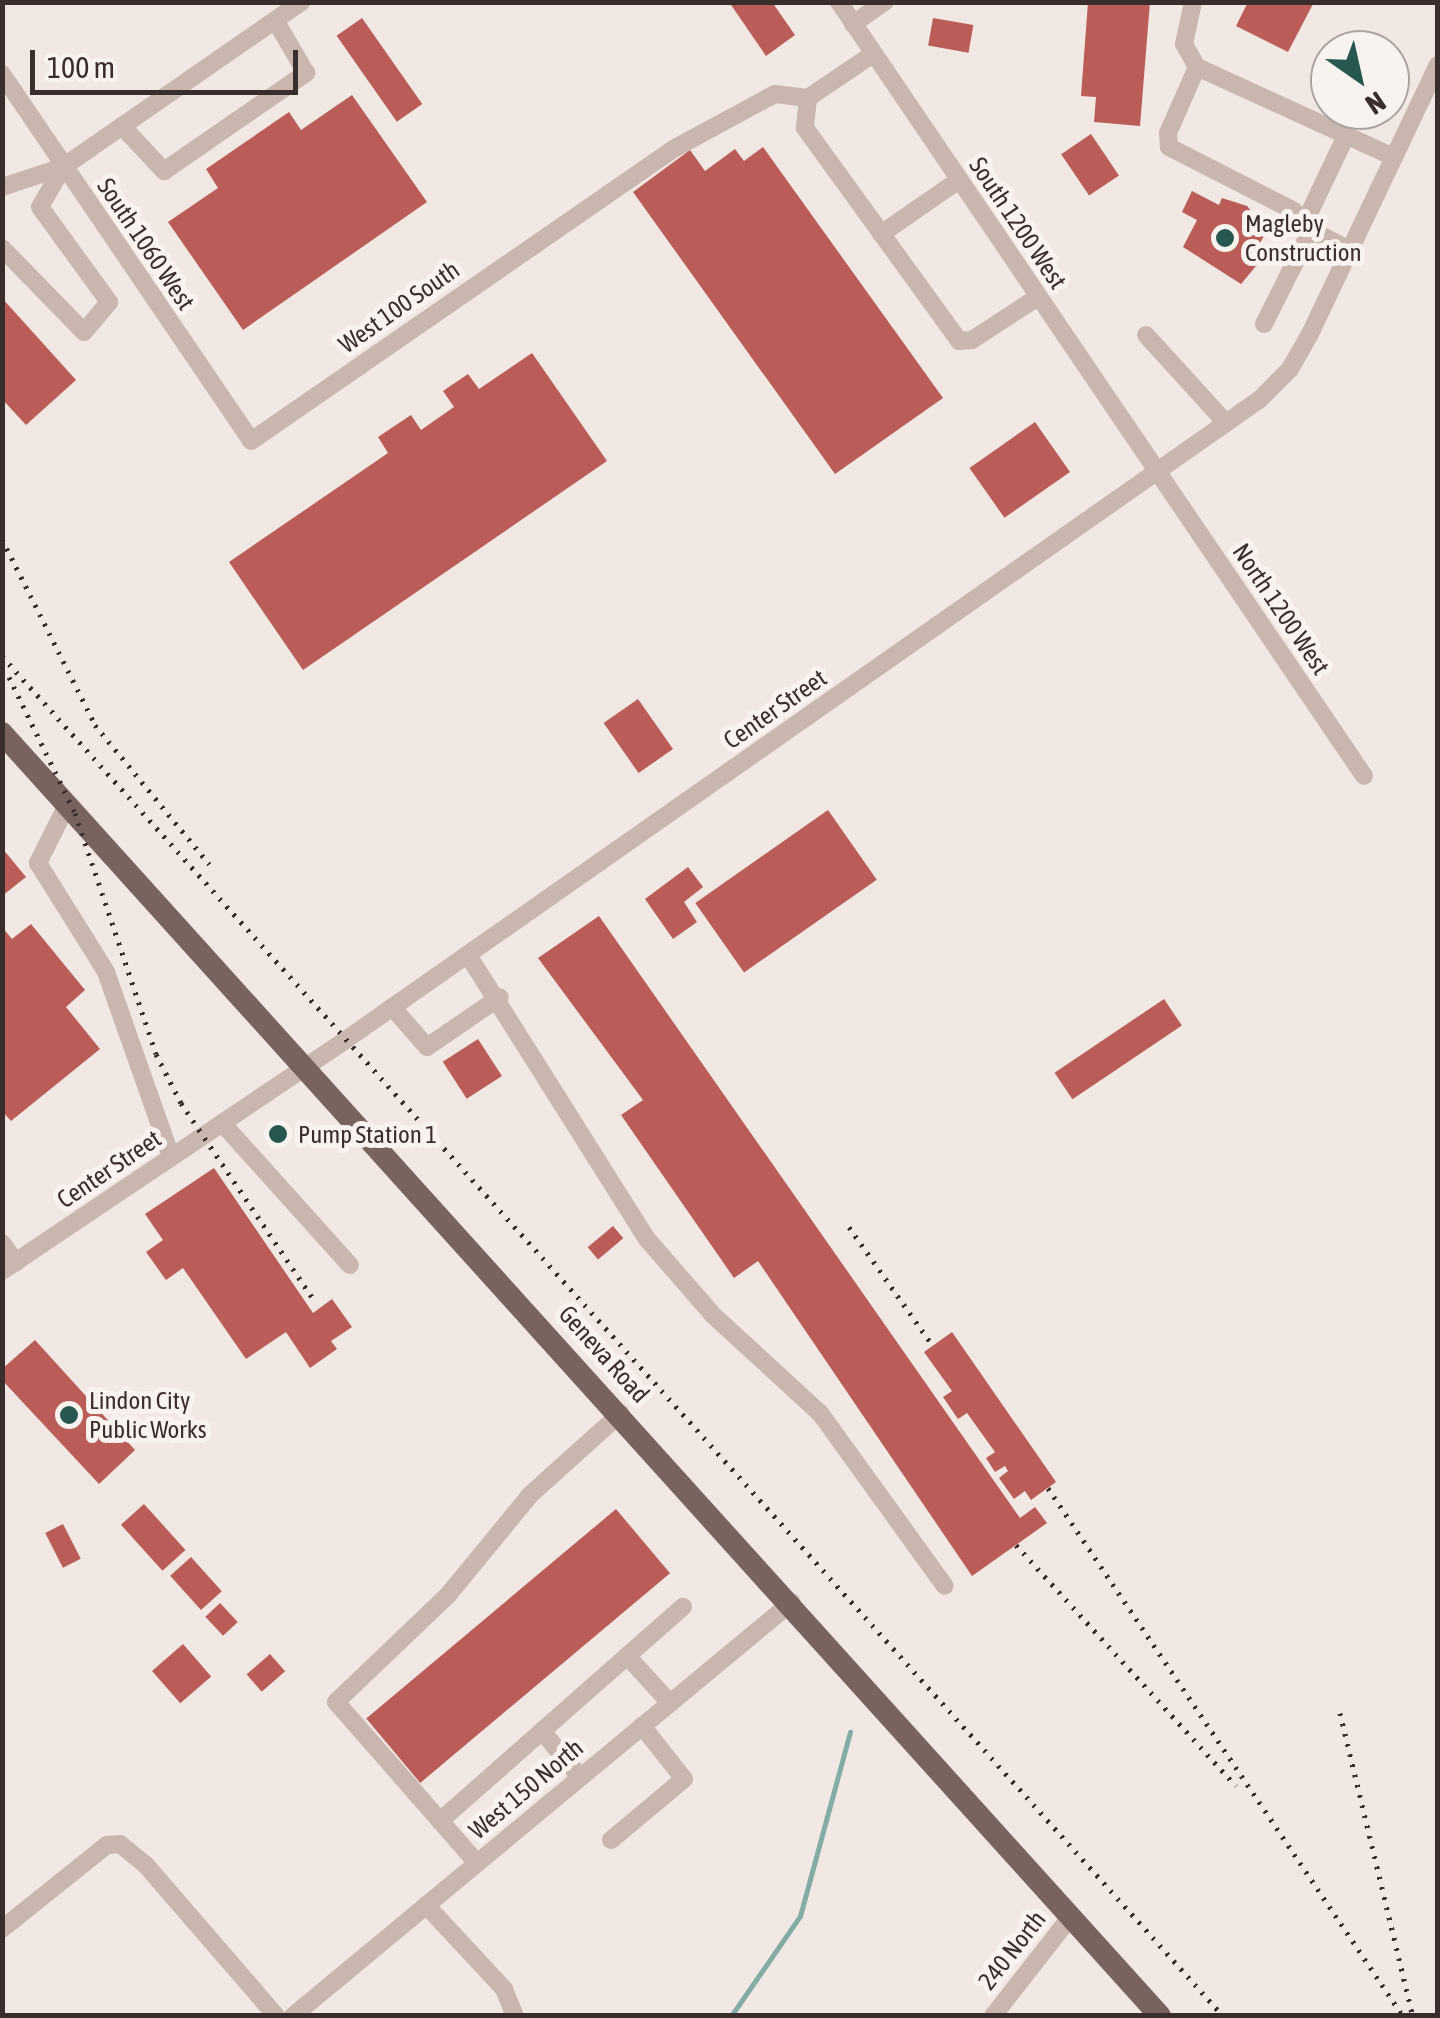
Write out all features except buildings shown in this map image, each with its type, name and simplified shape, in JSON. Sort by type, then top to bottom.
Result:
[{"type":"main road","name":"Geneva Road","points":[[2,732],[792,1602],[1160,2016]]},
{"type":"street","points":[[2,187],[63,166],[301,2]]},
{"type":"street","name":"South 1200 West","points":[[838,2],[1156,471]]},
{"type":"street","points":[[854,24],[885,2]]},
{"type":"street","points":[[1193,2],[1184,44],[1197,67],[1394,157]]},
{"type":"street","points":[[122,126],[164,172],[306,73],[275,20]]},
{"type":"street","points":[[873,54],[808,98],[805,128],[959,341],[972,340],[1038,297]]},
{"type":"street","name":"Center Street","points":[[9,1266],[468,955],[1226,422],[1290,369],[1438,65]]},
{"type":"street","points":[[1197,67],[1168,133],[1169,146],[1294,211],[1307,228],[1350,250]]},
{"type":"street","name":"South 1060 West","points":[[2,74],[251,441]]},
{"type":"street","name":"West 100 South","points":[[251,441],[676,148],[775,94],[808,98]]},
{"type":"street","points":[[1264,324],[1346,136]]},
{"type":"street","points":[[2,248],[84,332],[109,302],[40,207],[63,166]]},
{"type":"street","points":[[882,234],[959,180]]},
{"type":"street","points":[[1146,335],[1226,422]]},
{"type":"street","name":"North 1200 West","points":[[1156,471],[1364,776]]},
{"type":"street","points":[[67,804],[41,845],[38,863],[106,972],[171,1157]]},
{"type":"street","points":[[468,955],[500,997],[648,1240],[714,1316],[820,1413],[946,1586]]},
{"type":"street","points":[[392,1007],[428,1047],[500,997]]},
{"type":"street","points":[[222,1123],[350,1265]]},
{"type":"street","points":[[2,1243],[9,1266]]},
{"type":"street","points":[[477,1862],[336,1702],[448,1595],[530,1496],[621,1413]]},
{"type":"street","name":"West 150 North","points":[[293,2016],[792,1602]]},
{"type":"street","points":[[440,1821],[683,1607]]},
{"type":"street","points":[[628,1656],[670,1703]]},
{"type":"street","points":[[611,1840],[684,1779],[642,1726]]},
{"type":"street","points":[[542,1731],[580,1778]]},
{"type":"street","points":[[2,1929],[107,1845],[120,1844],[145,1864],[276,2016]]},
{"type":"street","points":[[426,1904],[504,1989],[514,2016]]},
{"type":"street","name":"240 North","points":[[993,2016],[1072,1916]]},
{"type":"waterway","points":[[731,2016],[800,1916],[850,1732]]},
{"type":"railway","points":[[2,539],[95,725],[209,864]]},
{"type":"railway","points":[[2,656],[1223,2016]]},
{"type":"railway","points":[[9,677],[75,813],[156,1054],[181,1103],[312,1297]]},
{"type":"railway","points":[[849,1227],[933,1346]]},
{"type":"railway","points":[[1048,1488],[1403,2016]]},
{"type":"railway","points":[[1016,1545],[1236,1786]]},
{"type":"railway","points":[[1340,1713],[1413,2016]]},
{"type":"place","name":"Magleby Construction","points":[[1225,238]]},
{"type":"place","name":"Pump Station 1","points":[[278,1134]]},
{"type":"place","name":"Lindon City Public Works","points":[[69,1415]]}]
